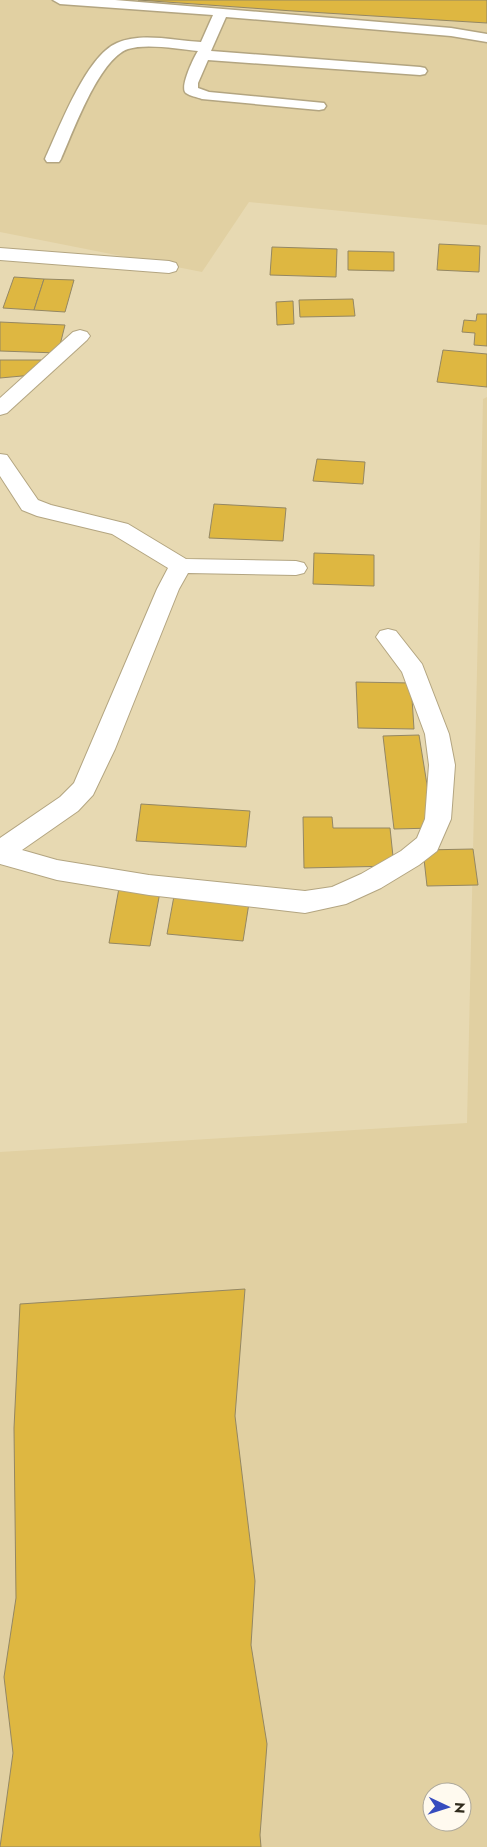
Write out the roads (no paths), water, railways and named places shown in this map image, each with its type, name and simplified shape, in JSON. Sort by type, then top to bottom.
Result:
[{"type":"street","points":[[0,254],[169,267]]},
{"type":"street","points":[[0,409],[80,336]]},
{"type":"street","points":[[0,460],[30,505],[46,511],[120,529],[181,566],[296,568]]},
{"type":"street","points":[[0,853],[69,804],[84,788],[168,589],[181,566]]},
{"type":"street","points":[[0,853],[57,870],[149,885],[304,902],[336,897],[410,858],[428,844],[438,819],[442,765],[437,734],[413,670],[388,638]]},
{"type":"lane","points":[[60,0],[452,32],[487,38]]},
{"type":"lane","points":[[221,12],[191,83],[191,90],[208,96],[319,106]]},
{"type":"lane","points":[[53,159],[97,69],[110,53],[122,46],[134,43],[420,71]]}]
